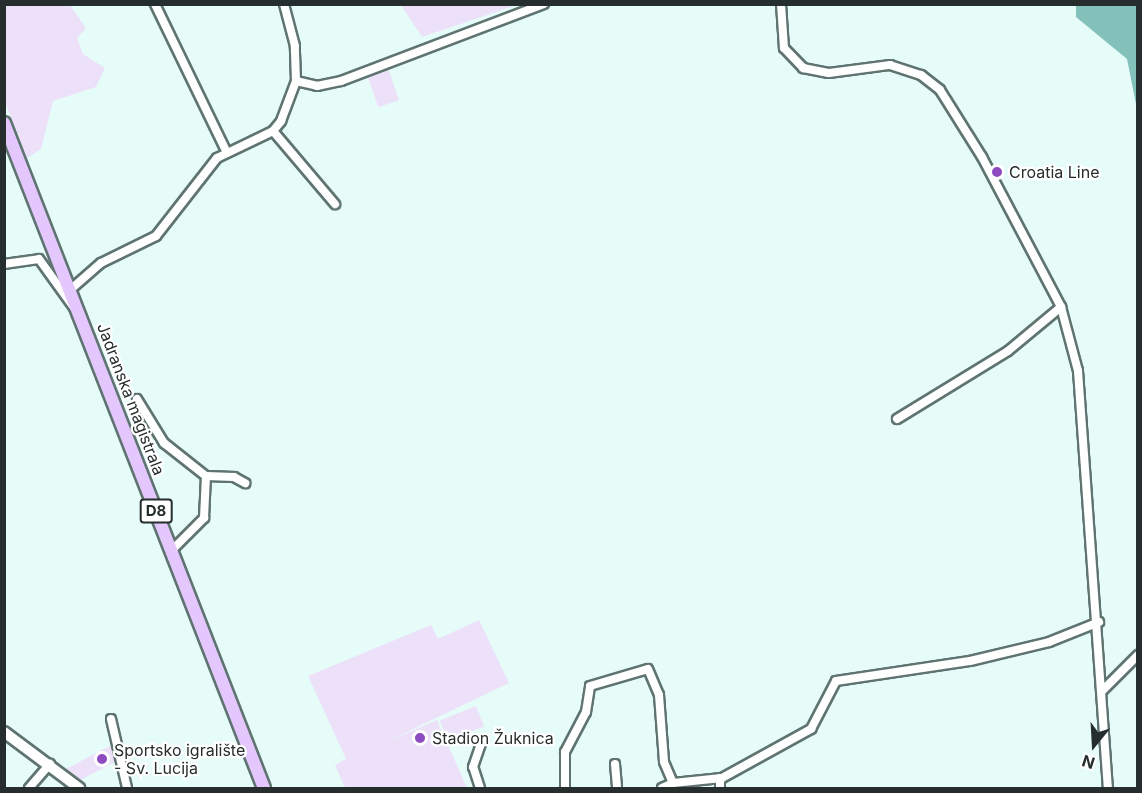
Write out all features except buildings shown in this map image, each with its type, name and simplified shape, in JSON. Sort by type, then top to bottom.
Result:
[{"type":"main road","name":"Jadranska magistrala","points":[[4,123],[264,789]]},
{"type":"street","points":[[155,4],[226,151]]},
{"type":"street","points":[[70,290],[101,263],[156,236],[199,176],[226,151],[273,131],[296,81],[295,46],[284,4]]},
{"type":"street","points":[[296,81],[317,86],[341,81],[544,4]]},
{"type":"street","points":[[781,4],[784,48],[803,68],[829,73],[890,65],[921,75],[940,90],[982,157],[1061,307],[1078,371],[1099,621],[1108,789]]},
{"type":"street","points":[[273,131],[335,204]]},
{"type":"street","points":[[4,264],[39,259],[69,307],[80,315]]},
{"type":"street","points":[[897,419],[1008,351],[1061,307]]},
{"type":"street","points":[[137,399],[164,443],[206,476],[234,477],[245,483]]},
{"type":"street","points":[[171,551],[204,518],[206,476]]},
{"type":"street","points":[[662,789],[673,783],[720,778],[811,729],[836,681],[970,661],[1049,642],[1099,621]]},
{"type":"street","points":[[1102,691],[1137,655]]},
{"type":"street","points":[[565,789],[565,752],[586,712],[590,686],[648,669],[659,695],[664,762],[673,783]]},
{"type":"street","points":[[111,720],[127,789]]},
{"type":"street","points":[[4,732],[50,764],[79,789]]},
{"type":"street","points":[[480,789],[472,767],[481,744]]},
{"type":"street","points":[[29,789],[50,764]]},
{"type":"street","points":[[615,764],[617,789]]},
{"type":"street","points":[[720,778],[720,789]]},
{"type":"shaded area","points":[[5,4],[70,5],[86,28],[77,38],[83,54],[105,68],[96,87],[53,101],[41,149],[27,158],[5,102]]},
{"type":"shaded area","points":[[401,5],[517,5],[422,37]]},
{"type":"shaded area","points":[[388,68],[399,100],[378,107],[367,75]]},
{"type":"shaded area","points":[[479,620],[509,683],[386,742],[437,720],[467,788],[345,788],[335,765],[346,759],[308,676],[431,625],[438,639]]},
{"type":"shaded area","points":[[476,706],[484,726],[448,741],[440,721]]},
{"type":"shaded area","name":"Sportsko igralište - Sv. Lucija","points":[[115,743],[119,760],[78,781],[66,769]]},
{"type":"water","points":[[1076,5],[1137,5],[1137,109],[1127,59],[1076,17]]},
{"type":"place","name":"Croatia Line","points":[[997,172]]},
{"type":"place","name":"Stadion Žuknica","points":[[420,738]]},
{"type":"place","name":"Sportsko igralište - Sv. Lucija","points":[[102,759]]}]
